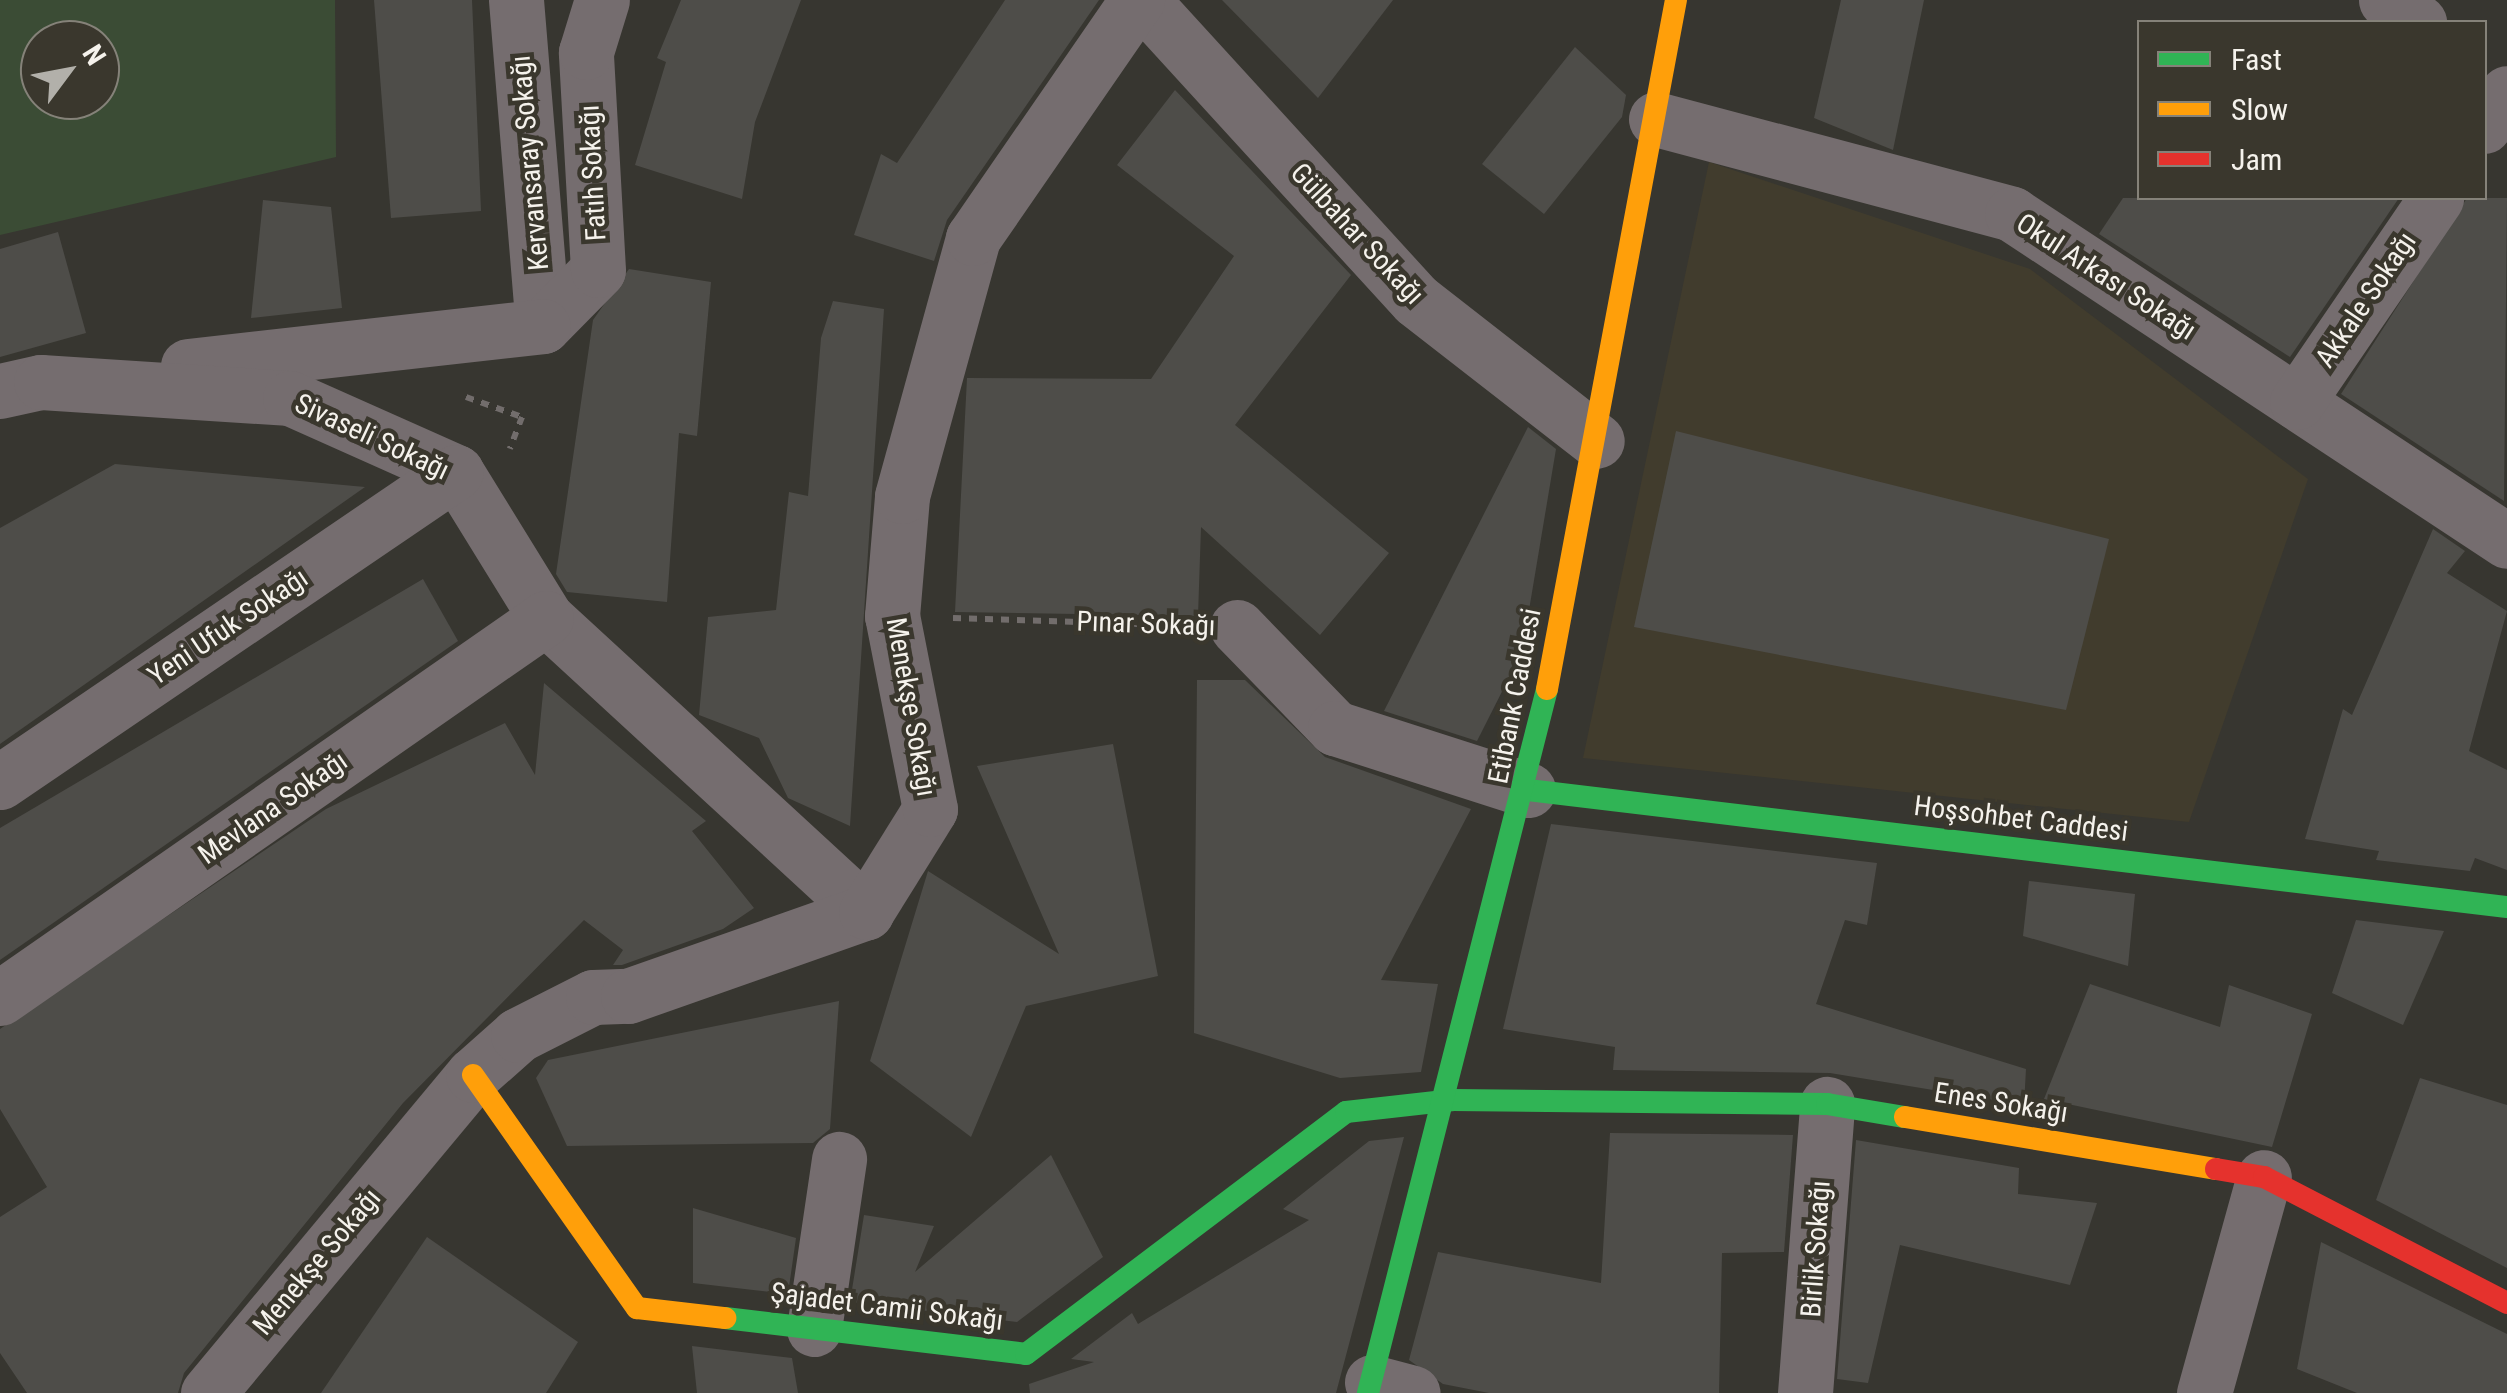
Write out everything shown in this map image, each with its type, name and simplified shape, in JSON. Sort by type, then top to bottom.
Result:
[{"type":"street","name":"Kervansaray Sokağı","points":[[516,0],[543,326]]},
{"type":"street","name":"Fatıh Sokağı","points":[[543,326],[598,270],[586,52],[602,0]]},
{"type":"street","name":"Gülbahar Sokağı","points":[[1140,0],[1416,300],[1597,441]]},
{"type":"street","name":"Menekşe Sokağı","points":[[208,1393],[473,1076],[518,1035],[593,997],[628,996],[866,912],[930,809],[892,616],[902,496],[972,238],[1140,0]]},
{"type":"street","name":"Etibank Caddesi","points":[[1384,1389],[1528,790],[1597,441],[1676,0]]},
{"type":"street","points":[[2386,0],[2416,20]]},
{"type":"street","points":[[2487,122],[2507,92]]},
{"type":"street","name":"Okul Arkası Sokağı","points":[[1656,120],[2012,214],[2507,542]]},
{"type":"street","name":"Akkale Sokağı","points":[[2297,402],[2435,200]]},
{"type":"street","points":[[20,386],[543,326]]},
{"type":"street","name":"Sivaseli Sokağı","points":[[20,386],[290,398],[476,461],[546,618],[866,912]]},
{"type":"street","name":"Yeni Ufuk Sokağı","points":[[0,782],[476,461]]},
{"type":"street","name":"Mevlana Sokağı","points":[[0,998],[546,618]]},
{"type":"street","name":"Pınar Sokağı","points":[[1237,627],[1335,728],[1528,790]]},
{"type":"street","name":"Hoşsohbet Caddesi","points":[[1528,790],[2507,907]]},
{"type":"street","name":"Şajadet Camii Sokağı","points":[[473,1076],[638,1308],[1026,1354],[1346,1112],[1453,1100]]},
{"type":"street","name":"Enes Sokağı","points":[[1453,1100],[1826,1104],[2264,1176],[2507,1304]]},
{"type":"street","name":"Birlik Sokağı","points":[[1805,1393],[1826,1104]]},
{"type":"street","points":[[814,1329],[839,1159]]},
{"type":"street","points":[[2204,1393],[2264,1176]]},
{"type":"path","points":[[460,395],[522,418],[508,455],[476,461]]},
{"type":"path","name":"Pınar Sokağı","points":[[892,616],[1237,627]]},
{"type":"shaded area","points":[[1709,162],[2030,269],[2308,479],[2189,822],[1583,758]]},
{"type":"green space","points":[[0,0],[335,0],[336,157],[0,235]]},
{"type":"building","points":[[374,0],[472,0],[481,211],[391,218]]},
{"type":"building","points":[[681,0],[801,0],[755,122],[742,199],[635,165],[666,62],[657,58]]},
{"type":"building","points":[[1005,0],[1099,0],[947,220],[934,261],[854,235],[881,154],[897,163]]},
{"type":"building","points":[[1222,0],[1393,0],[1318,98]]},
{"type":"building","points":[[1841,0],[1924,0],[1893,150],[1814,118]]},
{"type":"building","points":[[1575,47],[1626,95],[1622,117],[1544,214],[1482,164]]},
{"type":"building","points":[[1175,90],[1351,275],[1235,425],[1389,553],[1320,635],[1201,527],[1198,616],[955,612],[967,378],[1151,379],[1234,256],[1117,165]]},
{"type":"building","points":[[2123,198],[2398,200],[2290,357],[2099,234]]},
{"type":"building","points":[[2507,198],[2504,501],[2341,394],[2466,200]]},
{"type":"building","points":[[263,200],[331,207],[342,308],[251,318]]},
{"type":"building","points":[[58,232],[86,333],[0,357],[0,249]]},
{"type":"building","points":[[629,269],[711,282],[697,436],[679,433],[667,602],[567,592],[556,574],[593,320]]},
{"type":"building","points":[[833,301],[884,309],[850,826],[788,798],[759,738],[699,715],[708,617],[776,610],[789,492],[808,496],[821,338]]},
{"type":"building","points":[[1528,427],[1556,449],[1522,652],[1477,741],[1384,711]]},
{"type":"building","points":[[1676,431],[2109,539],[2066,710],[1634,627]]},
{"type":"building","points":[[115,464],[365,487],[0,744],[0,528]]},
{"type":"building","points":[[2433,529],[2465,551],[2447,573],[2507,611],[2469,751],[2507,770],[2507,870],[2475,858],[2470,871],[2376,860],[2379,851],[2305,839],[2343,709],[2352,715]]},
{"type":"building","points":[[423,579],[458,641],[0,960],[0,828]]},
{"type":"building","points":[[1197,680],[1245,680],[1325,757],[1471,809],[1381,980],[1438,984],[1421,1072],[1340,1078],[1194,1033]]},
{"type":"building","points":[[544,683],[706,821],[692,831],[754,908],[723,929],[622,965],[613,965],[623,950],[584,920],[403,1103],[184,1373],[178,1393],[27,1393],[0,1353],[0,1217],[47,1187],[0,1109],[0,1029],[326,809],[505,723],[535,775]]},
{"type":"building","points":[[1113,744],[1158,976],[1026,1006],[971,1137],[870,1061],[928,871],[1059,954],[977,766]]},
{"type":"building","points":[[1551,824],[1877,863],[1867,925],[1845,920],[1816,1004],[2026,1069],[2024,1105],[1830,1073],[1613,1070],[1615,1047],[1503,1029]]},
{"type":"building","points":[[2029,881],[2135,894],[2128,966],[2023,936]]},
{"type":"building","points":[[2356,920],[2444,931],[2403,1025],[2332,993]]},
{"type":"building","points":[[2090,984],[2220,1027],[2229,985],[2312,1014],[2272,1147],[2044,1099]]},
{"type":"building","points":[[839,1001],[830,1129],[813,1143],[567,1146],[536,1078],[548,1060]]},
{"type":"building","points":[[2420,1078],[2507,1105],[2507,1268],[2376,1200]]},
{"type":"building","points":[[1610,1133],[1793,1135],[1784,1252],[1722,1253],[1719,1393],[1489,1393],[1443,1384],[1409,1360],[1438,1252],[1601,1283]]},
{"type":"building","points":[[1404,1137],[1336,1393],[1030,1393],[1029,1384],[1094,1362],[1071,1359],[1132,1313],[1138,1324],[1309,1220],[1283,1209],[1369,1141]]},
{"type":"building","points":[[1856,1140],[2019,1168],[2018,1194],[2097,1203],[2070,1285],[1900,1245],[1868,1383],[1837,1379]]},
{"type":"building","points":[[1051,1155],[1103,1257],[1017,1322],[850,1302],[864,1215],[934,1226],[915,1272]]},
{"type":"building","points":[[693,1208],[796,1238],[788,1294],[693,1283]]},
{"type":"building","points":[[427,1237],[578,1342],[546,1393],[321,1393]]},
{"type":"building","points":[[2321,1242],[2507,1334],[2507,1393],[2357,1393],[2297,1369]]},
{"type":"building","points":[[692,1346],[792,1358],[798,1393],[697,1393]]},
{"type":"traffic: fast","points":[[1368,1393],[1547,689]]},
{"type":"traffic: fast","points":[[1528,790],[2507,907]]},
{"type":"traffic: fast","points":[[725,1318],[1026,1354],[1346,1112],[1453,1100],[1827,1104],[1905,1117]]},
{"type":"traffic: slow","points":[[1547,689],[1676,0]]},
{"type":"traffic: slow","points":[[473,1075],[637,1308],[725,1318]]},
{"type":"traffic: slow","points":[[1905,1117],[2216,1169]]},
{"type":"traffic: jam","points":[[2216,1169],[2264,1177],[2507,1303]]}]
